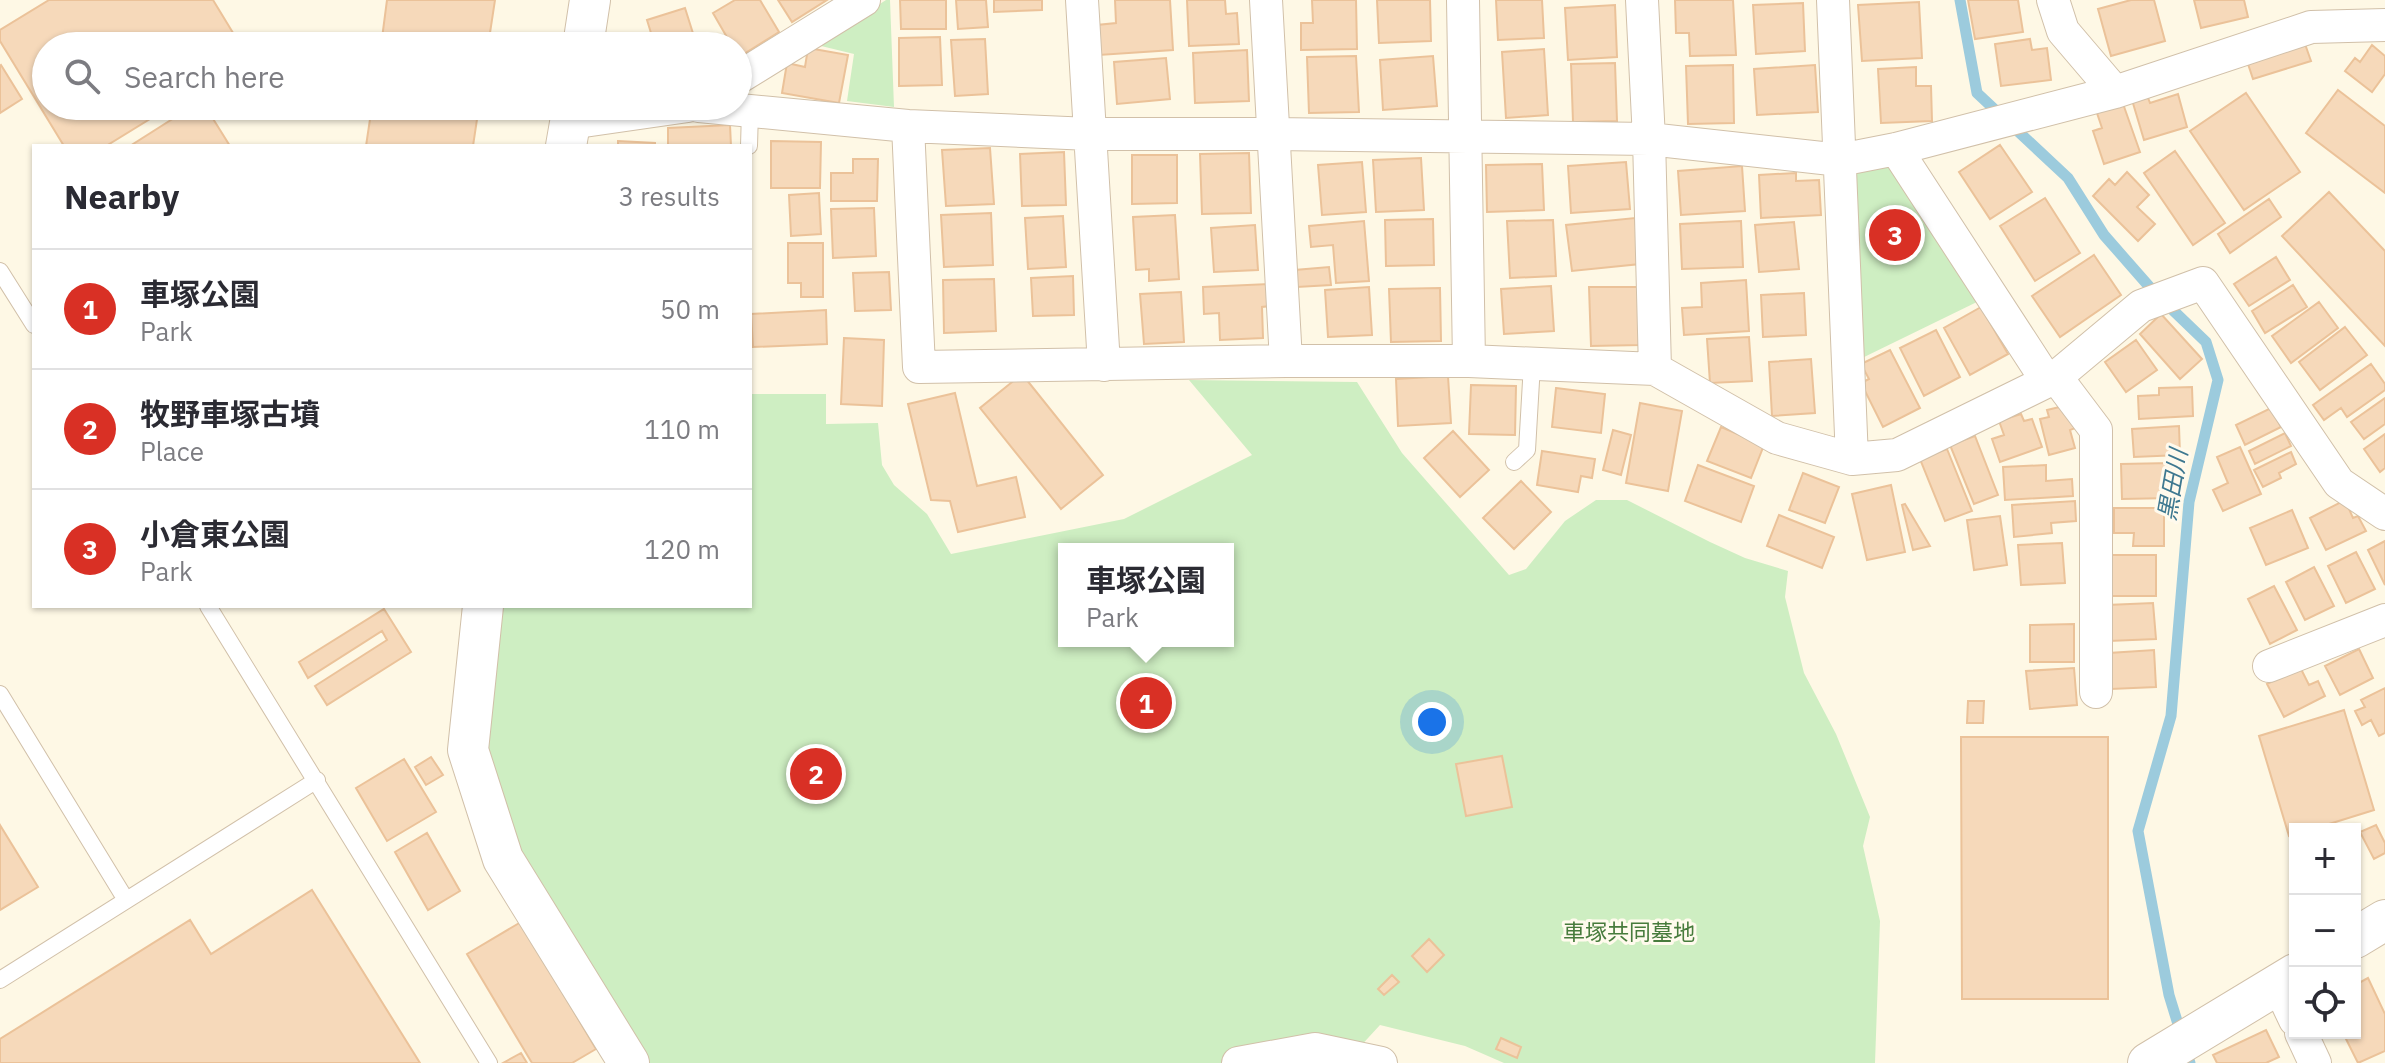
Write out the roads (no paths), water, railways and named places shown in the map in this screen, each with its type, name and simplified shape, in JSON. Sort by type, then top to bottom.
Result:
[{"type":"street","points":[[585,32],[590,0]]},
{"type":"street","points":[[752,69],[864,0]]},
{"type":"street","points":[[1082,0],[1104,365]]},
{"type":"street","points":[[1266,0],[1286,361]]},
{"type":"street","points":[[1463,0],[1469,361]]},
{"type":"street","points":[[1642,0],[1655,369]]},
{"type":"street","points":[[1833,0],[1852,459]]},
{"type":"street","points":[[2053,0],[2063,31],[2115,92]]},
{"type":"street","points":[[752,111],[908,126],[1090,134],[1649,139],[1840,160],[1896,149],[2115,92],[2311,27],[2385,25]]},
{"type":"street","points":[[570,125],[601,120]]},
{"type":"street","points":[[908,126],[919,367],[1469,361],[1655,369],[1777,438],[1852,459],[1897,455],[2052,379],[2141,306],[2203,283],[2339,483],[2385,514]]},
{"type":"street","points":[[1896,149],[2052,379],[2096,430],[2096,692]]},
{"type":"street","points":[[483,608],[468,750],[503,859],[629,1063]]},
{"type":"street","points":[[2269,666],[2385,620]]},
{"type":"street","points":[[2361,934],[2385,920]]},
{"type":"street","points":[[2155,1059],[2286,979]]},
{"type":"street","points":[[2304,1039],[2315,1063]]},
{"type":"street","points":[[1238,1063],[1315,1049],[1381,1063]]},
{"type":"lane","points":[[749,144],[750,120]]},
{"type":"lane","points":[[0,271],[32,322]]},
{"type":"lane","points":[[1514,462],[1527,450],[1532,364]]},
{"type":"lane","points":[[209,608],[489,1063]]},
{"type":"lane","points":[[0,694],[126,900]]},
{"type":"lane","points":[[0,980],[317,780]]},
{"type":"waterway","name":"黒田川","points":[[1960,0],[1977,93],[2068,178],[2104,235],[2154,292],[2206,342],[2218,380],[2189,502],[2171,716],[2138,831],[2169,995],[2190,1063]]},
{"type":"place","name":"小倉東公園","points":[[1895,235]]},
{"type":"place","name":"車塚公園","points":[[1146,703]]},
{"type":"place","name":"牧野車塚古墳","points":[[816,774]]},
{"type":"park label","name":"車塚共同墓地","points":[[1629,932]]}]
